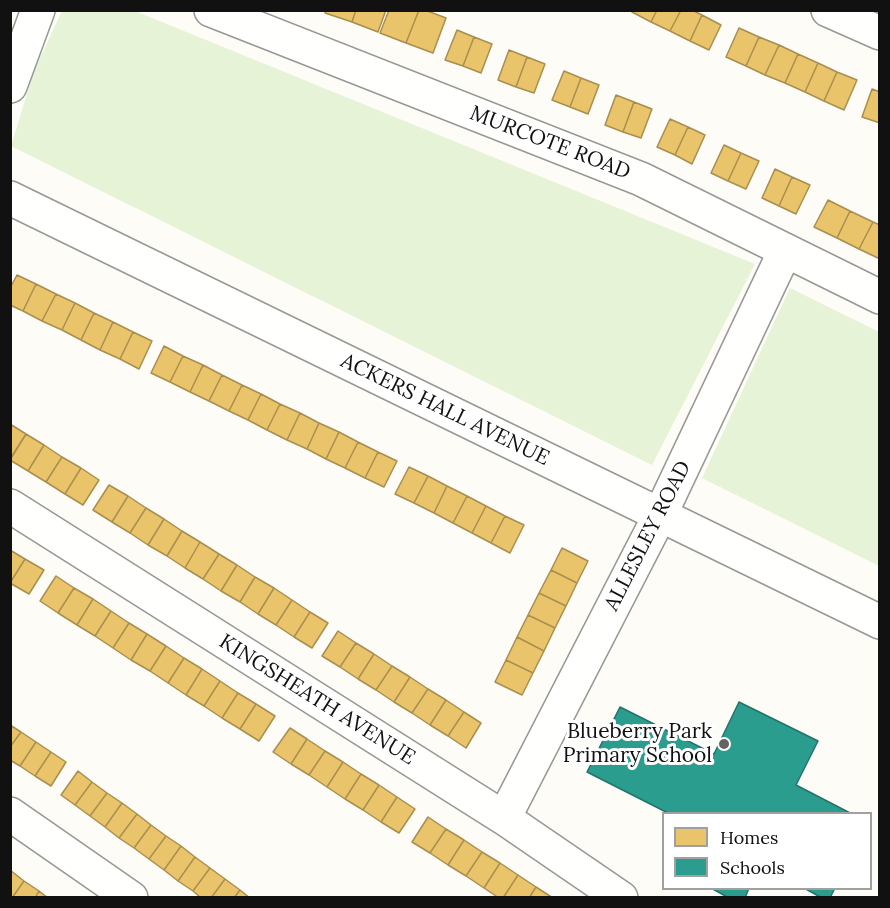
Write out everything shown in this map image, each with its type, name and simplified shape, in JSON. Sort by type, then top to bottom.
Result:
[{"type":"street","points":[[10,86],[38,10]]},
{"type":"street","name":"MURCOTE ROAD","points":[[211,10],[641,179],[879,297]]},
{"type":"street","points":[[828,10],[879,33]]},
{"type":"street","name":"ACKERS HALL AVENUE","points":[[10,198],[879,622]]},
{"type":"street","name":"ALLESLEY ROAD","points":[[504,818],[660,515],[785,251]]},
{"type":"street","name":"KINGSHEATH AVENUE","points":[[10,506],[504,818],[621,897]]},
{"type":"street","points":[[10,814],[131,897]]},
{"type":"green space","points":[[62,11],[135,11],[755,264],[652,465],[11,146],[34,71]]},
{"type":"green space","points":[[790,288],[879,332],[879,566],[702,478]]},
{"type":"building: Homes","points":[[326,10],[356,10],[352,22],[325,13]]},
{"type":"building: Homes","points":[[356,10],[386,10],[378,32],[352,22]]},
{"type":"building: Homes","points":[[389,10],[419,10],[406,43],[380,33]]},
{"type":"building: Homes","points":[[419,10],[446,18],[433,53],[406,43]]},
{"type":"building: Homes","points":[[633,10],[657,10],[651,22],[632,12]]},
{"type":"building: Homes","points":[[657,10],[681,10],[670,31],[651,22]]},
{"type":"building: Homes","points":[[681,10],[692,10],[702,15],[690,41],[670,31]]},
{"type":"building: Homes","points":[[702,15],[721,25],[709,50],[690,41]]},
{"type":"building: Homes","points":[[739,28],[759,37],[746,66],[726,57]]},
{"type":"building: Homes","points":[[457,30],[474,37],[463,66],[445,60]]},
{"type":"building: Homes","points":[[474,37],[492,44],[481,73],[463,66]]},
{"type":"building: Homes","points":[[759,37],[779,45],[765,75],[746,66]]},
{"type":"building: Homes","points":[[779,45],[798,54],[785,83],[765,75]]},
{"type":"building: Homes","points":[[509,50],[527,57],[516,87],[498,80]]},
{"type":"building: Homes","points":[[798,54],[818,63],[805,92],[785,83]]},
{"type":"building: Homes","points":[[527,57],[545,64],[534,93],[516,87]]},
{"type":"building: Homes","points":[[818,63],[837,72],[824,101],[805,92]]},
{"type":"building: Homes","points":[[564,71],[581,78],[570,107],[552,100]]},
{"type":"building: Homes","points":[[837,72],[857,80],[844,110],[824,101]]},
{"type":"building: Homes","points":[[581,78],[599,85],[588,114],[570,107]]},
{"type":"building: Homes","points":[[872,89],[880,92],[880,123],[862,117]]},
{"type":"building: Homes","points":[[616,95],[634,102],[623,132],[605,125]]},
{"type":"building: Homes","points":[[634,102],[652,109],[641,138],[623,132]]},
{"type":"building: Homes","points":[[670,119],[688,127],[675,155],[657,147]]},
{"type":"building: Homes","points":[[688,127],[705,135],[692,164],[675,155]]},
{"type":"building: Homes","points":[[724,145],[741,153],[728,181],[711,173]]},
{"type":"building: Homes","points":[[741,153],[759,161],[746,189],[728,181]]},
{"type":"building: Homes","points":[[775,169],[792,177],[779,206],[762,198]]},
{"type":"building: Homes","points":[[792,177],[810,185],[796,214],[779,206]]},
{"type":"building: Homes","points":[[828,200],[850,211],[837,238],[814,227]]},
{"type":"building: Homes","points":[[850,211],[873,222],[859,249],[837,238]]},
{"type":"building: Homes","points":[[873,222],[880,225],[880,259],[859,249]]},
{"type":"building: Homes","points":[[17,275],[36,284],[23,311],[10,305],[10,288]]},
{"type":"building: Homes","points":[[36,284],[56,294],[42,321],[23,311]]},
{"type":"building: Homes","points":[[56,294],[75,303],[62,330],[42,321]]},
{"type":"building: Homes","points":[[75,303],[94,313],[81,340],[62,330]]},
{"type":"building: Homes","points":[[94,313],[113,322],[100,350],[81,340]]},
{"type":"building: Homes","points":[[113,322],[133,332],[120,359],[100,350]]},
{"type":"building: Homes","points":[[133,332],[152,341],[139,369],[120,359]]},
{"type":"building: Homes","points":[[164,346],[183,356],[170,382],[151,373]]},
{"type":"building: Homes","points":[[183,356],[203,365],[190,392],[170,382]]},
{"type":"building: Homes","points":[[203,365],[222,375],[209,401],[190,392]]},
{"type":"building: Homes","points":[[222,375],[242,385],[229,411],[209,401]]},
{"type":"building: Homes","points":[[242,385],[261,394],[248,420],[229,411]]},
{"type":"building: Homes","points":[[261,394],[280,404],[267,430],[248,420]]},
{"type":"building: Homes","points":[[280,404],[300,413],[287,440],[267,430]]},
{"type":"building: Homes","points":[[300,413],[319,423],[307,449],[287,440]]},
{"type":"building: Homes","points":[[319,423],[339,432],[326,459],[307,449]]},
{"type":"building: Homes","points":[[10,424],[26,434],[10,459]]},
{"type":"building: Homes","points":[[339,432],[358,442],[345,468],[326,459]]},
{"type":"building: Homes","points":[[26,434],[44,445],[28,471],[10,460]]},
{"type":"building: Homes","points":[[358,442],[378,452],[365,478],[345,468]]},
{"type":"building: Homes","points":[[44,445],[62,457],[46,482],[28,471]]},
{"type":"building: Homes","points":[[378,452],[397,461],[384,487],[365,478]]},
{"type":"building: Homes","points":[[62,457],[81,468],[65,494],[46,482]]},
{"type":"building: Homes","points":[[409,467],[428,476],[414,503],[395,494]]},
{"type":"building: Homes","points":[[81,468],[99,480],[83,505],[65,494]]},
{"type":"building: Homes","points":[[428,476],[447,486],[434,513],[414,503]]},
{"type":"building: Homes","points":[[109,485],[128,496],[112,522],[93,510]]},
{"type":"building: Homes","points":[[447,486],[467,496],[453,523],[434,513]]},
{"type":"building: Homes","points":[[128,496],[146,508],[130,533],[112,522]]},
{"type":"building: Homes","points":[[467,496],[486,506],[472,533],[453,523]]},
{"type":"building: Homes","points":[[486,506],[505,516],[491,543],[472,533]]},
{"type":"building: Homes","points":[[146,508],[164,519],[148,545],[130,533]]},
{"type":"building: Homes","points":[[505,516],[524,525],[510,553],[491,543]]},
{"type":"building: Homes","points":[[164,519],[182,531],[167,556],[148,545]]},
{"type":"building: Homes","points":[[182,531],[200,542],[185,568],[167,556]]},
{"type":"building: Homes","points":[[200,542],[219,554],[203,579],[185,568]]},
{"type":"building: Homes","points":[[562,548],[588,561],[577,583],[551,570]]},
{"type":"building: Homes","points":[[10,550],[25,559],[10,583]]},
{"type":"building: Homes","points":[[219,554],[237,565],[221,591],[203,579]]},
{"type":"building: Homes","points":[[25,559],[44,570],[29,594],[10,583]]},
{"type":"building: Homes","points":[[237,565],[255,577],[240,602],[221,591]]},
{"type":"building: Homes","points":[[551,570],[577,583],[566,606],[539,593]]},
{"type":"building: Homes","points":[[56,576],[74,588],[58,613],[40,601]]},
{"type":"building: Homes","points":[[255,577],[274,588],[258,614],[240,602]]},
{"type":"building: Homes","points":[[74,588],[93,599],[77,625],[58,613]]},
{"type":"building: Homes","points":[[274,588],[292,600],[276,625],[258,614]]},
{"type":"building: Homes","points":[[539,593],[566,606],[555,628],[528,615]]},
{"type":"building: Homes","points":[[93,599],[111,611],[95,636],[77,625]]},
{"type":"building: Homes","points":[[292,600],[310,612],[294,637],[276,625]]},
{"type":"building: Homes","points":[[111,611],[129,623],[113,648],[95,636]]},
{"type":"building: Homes","points":[[310,612],[328,623],[312,648],[294,637]]},
{"type":"building: Homes","points":[[528,615],[555,628],[544,651],[517,637]]},
{"type":"building: Homes","points":[[129,623],[147,634],[131,660],[113,648]]},
{"type":"building: Homes","points":[[338,631],[356,643],[340,667],[322,656]]},
{"type":"building: Homes","points":[[147,634],[166,646],[150,671],[131,660]]},
{"type":"building: Homes","points":[[517,637],[544,651],[533,673],[506,660]]},
{"type":"building: Homes","points":[[356,643],[374,654],[358,679],[340,667]]},
{"type":"building: Homes","points":[[166,646],[184,658],[168,683],[150,671]]},
{"type":"building: Homes","points":[[374,654],[392,666],[376,690],[358,679]]},
{"type":"building: Homes","points":[[184,658],[202,669],[186,695],[168,683]]},
{"type":"building: Homes","points":[[506,660],[533,673],[522,695],[495,682]]},
{"type":"building: Homes","points":[[392,666],[410,677],[394,702],[376,690]]},
{"type":"building: Homes","points":[[202,669],[220,681],[204,706],[186,695]]},
{"type":"building: Homes","points":[[410,677],[428,689],[412,713],[394,702]]},
{"type":"building: Homes","points":[[220,681],[238,693],[222,718],[204,706]]},
{"type":"building: Homes","points":[[428,689],[446,700],[430,725],[412,713]]},
{"type":"building: Homes","points":[[238,693],[256,704],[240,729],[222,718]]},
{"type":"building: Homes","points":[[446,700],[464,712],[448,736],[430,725]]},
{"type":"building: Homes","points":[[256,704],[275,716],[259,741],[240,729]]},
{"type":"building: Homes","points":[[464,712],[481,723],[466,748],[448,736]]},
{"type":"building: Homes","points":[[10,725],[21,732],[10,747]]},
{"type":"building: Homes","points":[[290,728],[307,739],[291,764],[273,752]]},
{"type":"building: Homes","points":[[21,732],[36,742],[20,766],[10,760],[10,747]]},
{"type":"building: Homes","points":[[307,739],[325,751],[309,775],[291,764]]},
{"type":"building: Homes","points":[[36,742],[51,752],[35,776],[20,766]]},
{"type":"building: Homes","points":[[325,751],[343,762],[327,787],[309,775]]},
{"type":"building: Homes","points":[[51,752],[66,762],[51,786],[35,776]]},
{"type":"building: Homes","points":[[343,762],[361,774],[345,799],[327,787]]},
{"type":"building: Homes","points":[[78,771],[92,782],[75,805],[61,795]]},
{"type":"building: Homes","points":[[361,774],[379,785],[363,810],[345,799]]},
{"type":"building: Homes","points":[[92,782],[107,793],[90,816],[75,805]]},
{"type":"building: Homes","points":[[379,785],[397,797],[381,822],[363,810]]},
{"type":"building: Homes","points":[[107,793],[122,803],[105,827],[90,816]]},
{"type":"building: Homes","points":[[397,797],[415,809],[399,833],[381,822]]},
{"type":"building: Homes","points":[[122,803],[137,814],[119,838],[105,827]]},
{"type":"building: Homes","points":[[137,814],[151,825],[134,848],[119,838]]},
{"type":"building: Homes","points":[[428,817],[446,829],[430,853],[412,842]]},
{"type":"building: Homes","points":[[151,825],[166,836],[149,859],[134,848]]},
{"type":"building: Homes","points":[[446,829],[464,840],[448,865],[430,853]]},
{"type":"building: Homes","points":[[166,836],[181,846],[164,870],[149,859]]},
{"type":"building: Homes","points":[[464,840],[482,852],[466,876],[448,865]]},
{"type":"building: Homes","points":[[181,846],[195,857],[178,881],[164,870]]},
{"type":"building: Homes","points":[[482,852],[500,863],[484,888],[466,876]]},
{"type":"building: Homes","points":[[195,857],[210,868],[193,891],[178,881]]},
{"type":"building: Homes","points":[[500,863],[518,875],[503,898],[499,898],[484,888]]},
{"type":"building: Homes","points":[[210,868],[225,879],[211,898],[201,898],[193,891]]},
{"type":"building: Homes","points":[[10,870],[24,881],[12,898],[10,898]]},
{"type":"building: Homes","points":[[518,875],[536,887],[529,898],[503,898]]},
{"type":"building: Homes","points":[[225,879],[240,890],[234,898],[211,898]]},
{"type":"building: Homes","points":[[24,881],[39,891],[35,898],[12,898]]},
{"type":"building: Homes","points":[[536,887],[553,898],[529,898]]},
{"type":"building: Homes","points":[[240,890],[250,898],[234,898]]},
{"type":"building: Homes","points":[[39,891],[48,898],[35,898]]},
{"type":"building: Schools","points":[[739,702],[818,741],[796,785],[848,812],[666,812],[587,772],[620,707],[714,754]]},
{"type":"building: Schools","points":[[715,890],[748,890],[745,898],[729,898]]},
{"type":"building: Schools","points":[[808,890],[834,890],[830,898],[822,898]]},
{"type":"place","name":"Blueberry Park Primary School","points":[[724,744]]}]
